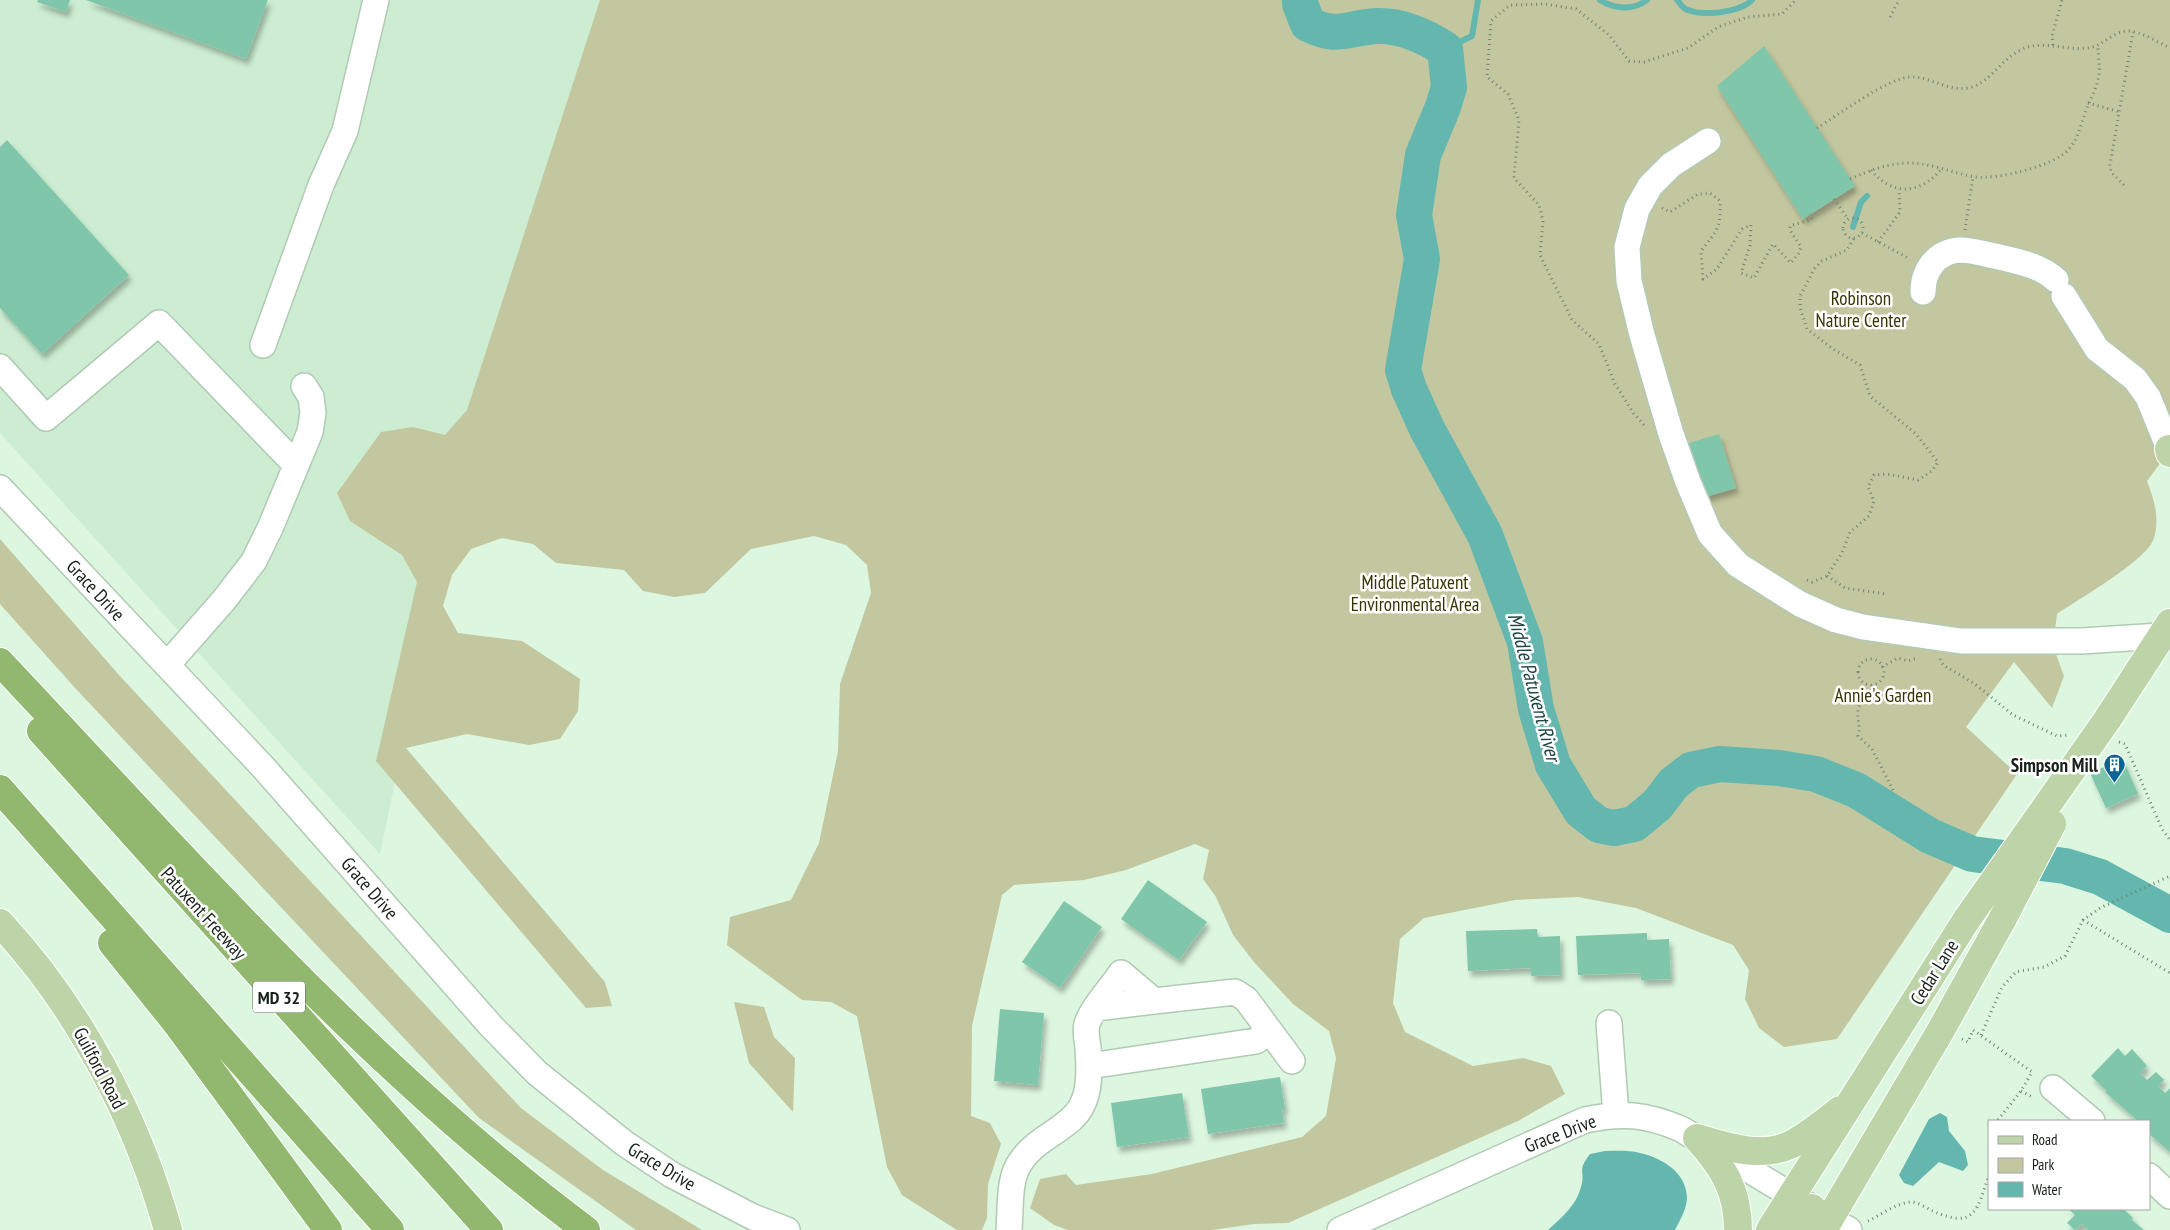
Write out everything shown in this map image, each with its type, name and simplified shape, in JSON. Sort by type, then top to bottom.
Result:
[{"type":"highway","points":[[0,662],[329,1009],[488,1154],[586,1230]]},
{"type":"highway","name":"Patuxent Freeway","points":[[0,684],[489,1230]]},
{"type":"highway","points":[[0,789],[390,1230]]},
{"type":"highway","points":[[0,804],[45,866],[125,958],[171,1017],[328,1230]]},
{"type":"main road","name":"Cedar Lane","points":[[1770,1230],[1824,1219],[1941,1030],[2002,918],[2112,731],[2166,629],[2170,605]]},
{"type":"main road","name":"Cedar Lane","points":[[1824,1219],[1851,1103],[1968,919],[2112,731]]},
{"type":"main road","name":"Guilford Road","points":[[0,922],[42,974],[77,1024],[102,1067],[139,1144],[151,1174],[168,1230]]},
{"type":"main road","points":[[1697,1138],[1756,1152],[1776,1149],[1796,1141],[1851,1103]]},
{"type":"main road","points":[[1697,1138],[1714,1157],[1726,1176],[1735,1198],[1738,1230]]},
{"type":"street","points":[[263,345],[321,185],[345,131],[376,0]]},
{"type":"street","points":[[1708,141],[1671,165],[1650,186],[1636,209],[1627,246],[1629,281],[1642,335],[1688,482],[1710,534],[1743,568],[1800,604],[1836,620],[1933,644],[1961,641],[2081,641],[2166,629]]},
{"type":"street","points":[[1925,280],[1938,258],[1950,252],[1962,250],[2007,259],[2045,270],[2060,288],[2097,349],[2135,379],[2148,398],[2170,451]]},
{"type":"street","points":[[0,366],[46,418],[160,323],[296,465]]},
{"type":"street","points":[[167,665],[224,600],[254,561],[271,526],[310,432],[313,413],[311,397],[304,386]]},
{"type":"street","name":"Grace Drive","points":[[0,488],[263,767],[491,1026],[537,1073],[624,1144],[672,1175],[753,1217],[787,1230]]},
{"type":"street","points":[[1009,1230],[1011,1187],[1020,1159],[1076,1115],[1085,1097],[1089,1064],[1087,1029],[1090,1017],[1121,973],[1154,1000],[1235,992],[1246,999],[1292,1061]]},
{"type":"street","points":[[1609,1024],[1616,1115]]},
{"type":"street","points":[[1089,1064],[1103,1064],[1256,1041],[1269,1032]]},
{"type":"street","points":[[2052,1088],[2091,1120]]},
{"type":"street","name":"Grace Drive","points":[[1340,1230],[1585,1120],[1616,1115],[1653,1118],[1681,1128],[1824,1219]]},
{"type":"street","points":[[2150,1177],[2170,1196]]},
{"type":"path","points":[[1676,446],[1650,430],[1634,414],[1615,384],[1599,344],[1572,320],[1540,255],[1543,221],[1539,205],[1514,178],[1519,120],[1508,94],[1487,77],[1491,21],[1510,5],[1545,4],[1576,10],[1609,35],[1629,61],[1644,62],[1688,48],[1718,27],[1748,17],[1782,14],[1796,0]]},
{"type":"path","points":[[1890,17],[1899,0]]},
{"type":"path","points":[[2053,45],[2052,36],[2062,0]]},
{"type":"path","points":[[1817,128],[1895,80],[1910,76],[1950,88],[1964,89],[1975,86],[2017,52],[2028,47],[2053,45],[2076,49],[2098,47],[2110,36],[2121,32],[2133,32],[2170,48]]},
{"type":"path","points":[[2124,185],[2111,172],[2110,165],[2133,32]]},
{"type":"path","points":[[1850,179],[1885,165],[1910,163],[1942,167],[1973,177],[1995,177],[2040,166],[2060,158],[2075,141],[2100,73],[2098,47]]},
{"type":"path","points":[[2088,103],[2120,112]]},
{"type":"path","points":[[1872,170],[1883,182],[1907,189],[1924,185],[1942,167]]},
{"type":"path","points":[[1964,233],[1973,177]]},
{"type":"path","points":[[1878,242],[1900,212],[1899,188]]},
{"type":"path","points":[[1642,199],[1670,212],[1698,194],[1710,193],[1720,201],[1721,222],[1701,251],[1703,279],[1717,269],[1742,229],[1751,225],[1750,246],[1740,272],[1754,278],[1773,244],[1791,263],[1801,247],[1790,230],[1790,226],[1812,219],[1810,214]]},
{"type":"path","points":[[1834,199],[1848,219]]},
{"type":"path","points":[[1803,579],[1812,582],[1827,576],[1842,553],[1850,532],[1869,516],[1874,501],[1868,487],[1874,474],[1888,474],[1918,480],[1932,471],[1938,462],[1916,434],[1870,396],[1860,365],[1833,349],[1807,329],[1800,308],[1800,296],[1811,274],[1822,261],[1847,250],[1854,238],[1862,233],[1864,226],[1860,220],[1854,217],[1848,219],[1843,224],[1843,231],[1847,236],[1854,238]]},
{"type":"path","points":[[1862,233],[1878,242],[1925,280]]},
{"type":"path","points":[[1827,576],[1845,588],[1886,594]]},
{"type":"path","points":[[1882,667],[1898,658],[1913,661],[1924,654],[1933,644],[1943,665],[1975,684],[2013,715],[2057,736],[2075,735]]},
{"type":"path","points":[[1867,659],[1876,660],[1882,667],[1882,679],[1872,685],[1864,683],[1858,677],[1857,672],[1860,664],[1867,659]]},
{"type":"path","points":[[1872,685],[1872,690],[1862,701],[1858,711],[1860,721],[1858,736],[1872,749],[1894,792]]},
{"type":"path","points":[[2112,731],[2125,744],[2162,829],[2170,840]]},
{"type":"path","points":[[1998,1120],[2021,1091],[2032,1072],[1981,1035],[2002,987],[2016,972],[2044,968],[2065,956],[2083,920],[2100,908],[2170,876]]},
{"type":"path","points":[[2083,920],[2170,973]]},
{"type":"path","points":[[1824,1219],[1911,1202],[1952,1220],[1967,1219],[1976,1211],[1988,1178]]},
{"type":"shaded area","points":[[0,0],[605,0],[462,457],[380,854],[0,433]]},
{"type":"green space","points":[[600,0],[2170,0],[2170,450],[2147,481],[2154,502],[2156,516],[2154,538],[2149,547],[2126,568],[2057,614],[2053,646],[2064,676],[2052,708],[2014,662],[1966,727],[2017,774],[1837,1039],[1784,1047],[1759,1028],[1745,999],[1749,970],[1733,945],[1636,908],[1578,897],[1515,900],[1424,918],[1400,939],[1393,1003],[1405,1032],[1473,1066],[1523,1058],[1551,1066],[1565,1094],[1518,1121],[1288,1223],[1254,1224],[1212,1230],[1068,1230],[1054,1225],[1030,1208],[1040,1179],[1066,1174],[1076,1185],[1152,1174],[1302,1137],[1326,1116],[1336,1058],[1329,1031],[1293,1004],[1254,962],[1233,935],[1216,897],[1203,879],[1209,850],[1195,844],[1126,870],[1084,880],[1014,885],[1002,895],[972,1026],[971,1116],[990,1123],[1001,1144],[988,1184],[987,1218],[982,1230],[957,1230],[902,1195],[887,1167],[857,1016],[831,1002],[802,1000],[727,945],[730,917],[791,900],[819,843],[838,751],[840,684],[871,593],[867,565],[846,545],[814,536],[751,549],[705,593],[674,597],[643,591],[624,570],[556,563],[533,544],[502,538],[471,549],[452,575],[443,606],[458,633],[522,641],[580,679],[578,711],[560,739],[529,745],[467,734],[406,748],[605,982],[612,1006],[586,1008],[376,761],[417,582],[402,555],[350,521],[337,493],[381,432],[413,427],[445,435],[467,410]]},
{"type":"green space","points":[[0,539],[119,675],[521,1108],[603,1170],[702,1230],[636,1230],[479,1118],[76,689],[0,604]]},
{"type":"green space","points":[[734,1002],[764,1007],[774,1037],[795,1058],[793,1112],[749,1063]]},
{"type":"water","points":[[1940,1113],[1947,1117],[1949,1131],[1965,1151],[1968,1165],[1963,1171],[1939,1162],[1913,1186],[1904,1183],[1899,1175],[1929,1119]]},
{"type":"water","points":[[1605,1151],[1631,1151],[1648,1155],[1656,1158],[1677,1173],[1686,1188],[1687,1201],[1685,1210],[1675,1230],[1548,1230],[1568,1211],[1576,1200],[1582,1181],[1583,1164],[1590,1154]]},
{"type":"building","points":[[38,0],[70,0],[66,12],[37,2]]},
{"type":"building","points":[[86,0],[268,0],[246,59]]},
{"type":"building","points":[[1764,46],[1855,186],[1803,219],[1717,86]]},
{"type":"building","points":[[7,140],[129,275],[42,354],[0,308],[0,147]]},
{"type":"building","points":[[1719,434],[1736,488],[1705,497],[1689,443]]},
{"type":"building","name":"Simpson Mill","points":[[2123,759],[2138,794],[2106,808],[2090,773]]},
{"type":"building","points":[[1148,880],[1207,922],[1179,960],[1121,919]]},
{"type":"building","points":[[1064,901],[1102,927],[1060,988],[1022,962]]},
{"type":"building","points":[[1537,929],[1538,937],[1560,936],[1561,975],[1531,976],[1531,968],[1468,971],[1466,931]]},
{"type":"building","points":[[1647,933],[1647,940],[1669,939],[1671,979],[1641,980],[1640,973],[1578,975],[1576,936]]},
{"type":"building","points":[[1000,1009],[1044,1013],[1038,1085],[994,1081]]},
{"type":"building","points":[[2118,1048],[2125,1056],[2132,1049],[2147,1066],[2140,1073],[2147,1080],[2156,1072],[2164,1080],[2158,1086],[2165,1093],[2170,1088],[2170,1152],[2150,1135],[2150,1120],[2137,1120],[2105,1092],[2107,1091],[2091,1076]]},
{"type":"building","points":[[1280,1077],[1285,1109],[1282,1109],[1284,1123],[1208,1134],[1201,1089]]},
{"type":"building","points":[[1182,1093],[1189,1137],[1117,1147],[1111,1103]]},
{"type":"building","points":[[2069,1210],[2125,1210],[2133,1218],[2132,1220],[2144,1230],[2088,1230],[2082,1224],[2075,1230],[2067,1223],[2075,1215]]},
{"type":"waterway","name":"Middle Patuxent River","points":[[1300,0],[1308,24],[1318,28],[1335,32],[1376,26],[1395,27],[1421,36],[1445,49],[1449,87],[1443,107],[1423,155],[1414,215],[1422,259],[1403,370],[1409,389],[1427,429],[1485,535],[1525,642],[1536,709],[1553,765],[1581,811],[1599,825],[1614,828],[1634,824],[1657,805],[1674,783],[1691,770],[1720,764],[1779,768],[1816,774],[1856,790],[1930,836],[1972,854],[2065,866],[2100,877],[2170,915]]},
{"type":"waterway","points":[[1445,49],[1472,36],[1478,0]]},
{"type":"waterway","points":[[1600,0],[1624,8],[1642,4],[1647,0]]},
{"type":"waterway","points":[[1677,0],[1686,9],[1703,13],[1739,8],[1752,0]]},
{"type":"waterway","points":[[1853,227],[1861,202],[1867,196]]},
{"type":"place","name":"Simpson Mill","points":[[2114,784]]},
{"type":"park label","name":"Robinson Nature Center","points":[[1861,309]]},
{"type":"park label","name":"Middle Patuxent Environmental Area","points":[[1415,593]]},
{"type":"park label","name":"Annie's Garden","points":[[1883,695]]}]
